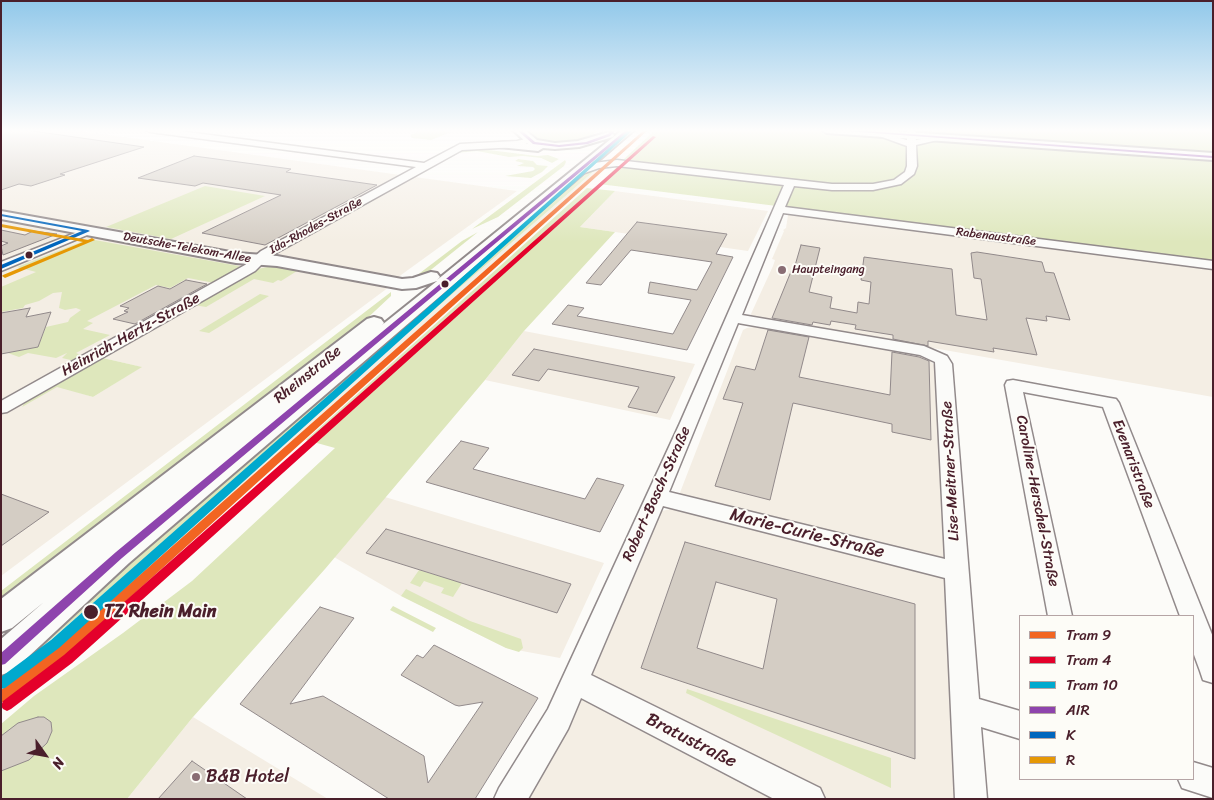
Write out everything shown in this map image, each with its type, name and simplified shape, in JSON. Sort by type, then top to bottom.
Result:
[{"type":"main road","name":"Rheinstraße","points":[[7,646],[431,277],[567,167]]},
{"type":"main road","name":"Rheinstraße","points":[[7,646],[119,555],[567,167]]},
{"type":"main road","name":"Deutsche-Telekom-Allee","points":[[1,215],[236,258],[283,262],[402,284],[416,283],[431,277]]},
{"type":"street","name":"Ida-Rhodes-Straße","points":[[259,260],[265,254],[423,167]]},
{"type":"street","points":[[663,167],[790,183],[859,188],[897,182],[911,172],[911,167]]},
{"type":"street","name":"Robert-Bosch-Straße","points":[[510,799],[558,719],[657,497],[790,183]]},
{"type":"street","name":"Rabenaustraße","points":[[779,209],[1213,264]]},
{"type":"street","points":[[1,266],[88,231]]},
{"type":"street","name":"Heinrich-Hertz-Straße","points":[[1,408],[250,268],[259,260]]},
{"type":"street","name":"Lise-Meitner-Straße","points":[[732,318],[924,351],[941,359],[944,364],[971,799]]},
{"type":"street","name":"Caroline-Herschel-Straße","points":[[1013,385],[1060,615]]},
{"type":"street","name":"Evenaristraße","points":[[1013,385],[1110,403],[1191,615]]},
{"type":"street","name":"Marie-Curie-Straße","points":[[657,497],[957,571]]},
{"type":"street","name":"Evenaristraße","points":[[1194,623],[1213,671]]},
{"type":"street","name":"Bratustraße","points":[[575,681],[808,799]]},
{"type":"street","points":[[965,709],[1019,725]]},
{"type":"street","points":[[1194,777],[1213,783]]},
{"type":"shaded area","points":[[1,167],[345,167],[517,191],[401,275],[385,290],[1,576]],"holes":[[[321,177],[376,185],[265,245],[202,233]],[[103,358],[141,367],[93,397],[57,386],[22,406]]]},
{"type":"shaded area","points":[[598,167],[607,167],[84,635],[1,701],[1,683],[56,642],[193,519]]},
{"type":"shaded area","points":[[615,191],[768,211],[748,251],[580,227]]},
{"type":"shaded area","points":[[788,215],[1213,268],[1213,397],[750,316],[773,266],[775,260],[772,259],[783,230],[786,228]]},
{"type":"shaded area","points":[[754,327],[920,356],[930,360],[934,365],[979,703],[985,799],[521,799],[652,523],[662,511],[674,508],[743,330]]},
{"type":"shaded area","points":[[524,331],[695,364],[670,420],[485,380]]},
{"type":"shaded area","points":[[385,497],[604,563],[560,658],[506,648],[401,596],[334,557]]},
{"type":"shaded area","points":[[193,717],[328,799],[127,799]]},
{"type":"green space","points":[[533,167],[547,167],[531,178],[505,176],[533,171],[535,169]]},
{"type":"green space","points":[[555,167],[562,167],[498,217],[472,229]]},
{"type":"green space","points":[[598,167],[193,519],[191,518],[24,663],[25,665],[1,683],[1,680],[88,597],[562,192],[593,169]]},
{"type":"green space","points":[[617,167],[692,169],[681,167],[1213,167],[1213,260],[599,184]]},
{"type":"green space","points":[[205,186],[265,196],[171,239],[106,227]]},
{"type":"green space","points":[[587,188],[615,191],[580,227],[615,232],[524,331],[485,380],[325,569],[193,717],[127,799],[1,799],[1,724],[34,696],[192,581],[335,448],[306,440]]},
{"type":"green space","points":[[478,232],[422,277],[416,276],[462,241]]},
{"type":"green space","points":[[89,239],[239,266],[240,268],[214,283],[188,278],[170,288],[156,285],[87,321],[93,323],[83,329],[110,335],[76,353],[84,356],[75,361],[62,358],[67,353],[56,358],[28,353],[19,357],[8,353],[38,347],[46,327],[68,322],[70,318],[81,310],[76,308],[65,310],[59,308],[62,292],[53,293],[39,301],[25,305],[23,308],[1,312],[1,287],[36,272],[17,267]]},
{"type":"green space","points":[[273,266],[297,271],[281,281],[278,280],[273,283],[254,279],[206,307],[194,305],[257,269]]},
{"type":"green space","points":[[391,292],[391,296],[360,325],[1,603],[1,591]]},
{"type":"green space","points":[[260,294],[269,296],[209,333],[199,331]]},
{"type":"green space","points":[[103,358],[142,367],[93,397],[57,387],[22,407],[25,402]]},
{"type":"green space","points":[[419,570],[462,583],[453,597],[441,593],[444,588],[424,581],[420,587],[410,583]]},
{"type":"green space","points":[[406,589],[470,621],[521,639],[523,648],[519,652],[506,648],[401,596]]},
{"type":"green space","points":[[393,606],[436,628],[433,632],[390,610]]},
{"type":"green space","points":[[687,689],[891,758],[891,788],[686,693]]},
{"type":"building","points":[[1,167],[81,167],[60,174],[65,175],[31,186],[19,184],[1,190]]},
{"type":"building","points":[[165,167],[279,167],[291,169],[286,172],[377,185],[265,245],[202,233],[281,195],[203,183],[195,186],[138,178]]},
{"type":"building","points":[[637,222],[727,234],[716,254],[733,257],[687,350],[552,324],[568,305],[584,308],[577,316],[673,334],[691,300],[648,293],[650,282],[697,290],[712,262],[631,250],[601,285],[586,283]]},
{"type":"building","points":[[1,230],[25,235],[33,231],[57,234],[3,255],[1,246],[8,243],[1,241]]},
{"type":"building","points":[[801,245],[820,248],[809,292],[832,297],[830,308],[857,313],[858,302],[869,304],[871,282],[861,280],[864,257],[952,269],[956,315],[987,320],[981,279],[974,278],[971,253],[977,252],[1042,262],[1045,272],[1054,273],[1070,320],[1046,316],[1047,321],[1026,318],[1037,355],[993,348],[994,352],[928,341],[928,346],[893,339],[893,335],[855,329],[856,325],[831,321],[830,325],[813,322],[812,325],[772,318],[792,269],[794,269]]},
{"type":"building","points":[[186,280],[207,284],[135,324],[113,319],[128,312],[124,311],[129,308],[120,306],[158,286],[170,289]]},
{"type":"building","points":[[30,308],[26,317],[51,312],[38,347],[1,354],[1,313]]},
{"type":"building","points":[[768,330],[809,337],[799,377],[890,395],[892,352],[919,357],[929,361],[931,440],[892,432],[892,424],[793,403],[770,500],[715,486],[743,403],[723,399],[736,366],[755,370]]},
{"type":"building","points":[[534,349],[675,377],[657,413],[628,407],[639,387],[548,369],[539,381],[512,375]]},
{"type":"building","points":[[461,441],[489,448],[473,469],[585,499],[597,478],[624,485],[600,532],[426,482]]},
{"type":"building","points":[[1,494],[49,512],[1,546]]},
{"type":"building","points":[[386,529],[571,584],[557,613],[366,553]]},
{"type":"building","points":[[685,542],[915,604],[915,759],[641,668]],"holes":[[[716,582],[777,599],[763,669],[697,648]]]},
{"type":"building","points":[[320,607],[354,618],[290,704],[323,696],[424,756],[428,783],[483,702],[455,705],[401,675],[417,655],[423,658],[434,645],[538,698],[475,799],[389,799],[240,704]]},
{"type":"building","points":[[44,717],[51,722],[52,731],[47,743],[29,760],[1,771],[1,736],[18,723]]},
{"type":"building","name":"B&B Hotel","points":[[192,761],[247,799],[158,799]]},
{"type":"tram line","name":"10","points":[[1,684],[55,644],[590,167]]},
{"type":"tram line","name":"9","points":[[1,697],[61,652],[605,167]]},
{"type":"tram line","name":"4","points":[[7,705],[68,659],[620,167]]},
{"type":"transit line","name":"AIR","points":[[1,660],[119,555],[584,167]]},
{"type":"transit line","name":"K","points":[[1,215],[88,231]]},
{"type":"transit line","name":"R","points":[[1,225],[86,241]]},
{"type":"transit line","name":"K","points":[[1,267],[88,231]]},
{"type":"transit line","name":"R","points":[[5,276],[92,240]]},
{"type":"place","name":"Haupteingang","points":[[782,270]]},
{"type":"place","name":"TZ Rhein Main","points":[[91,612]]},
{"type":"place","name":"B&B Hotel","points":[[196,777]]}]
